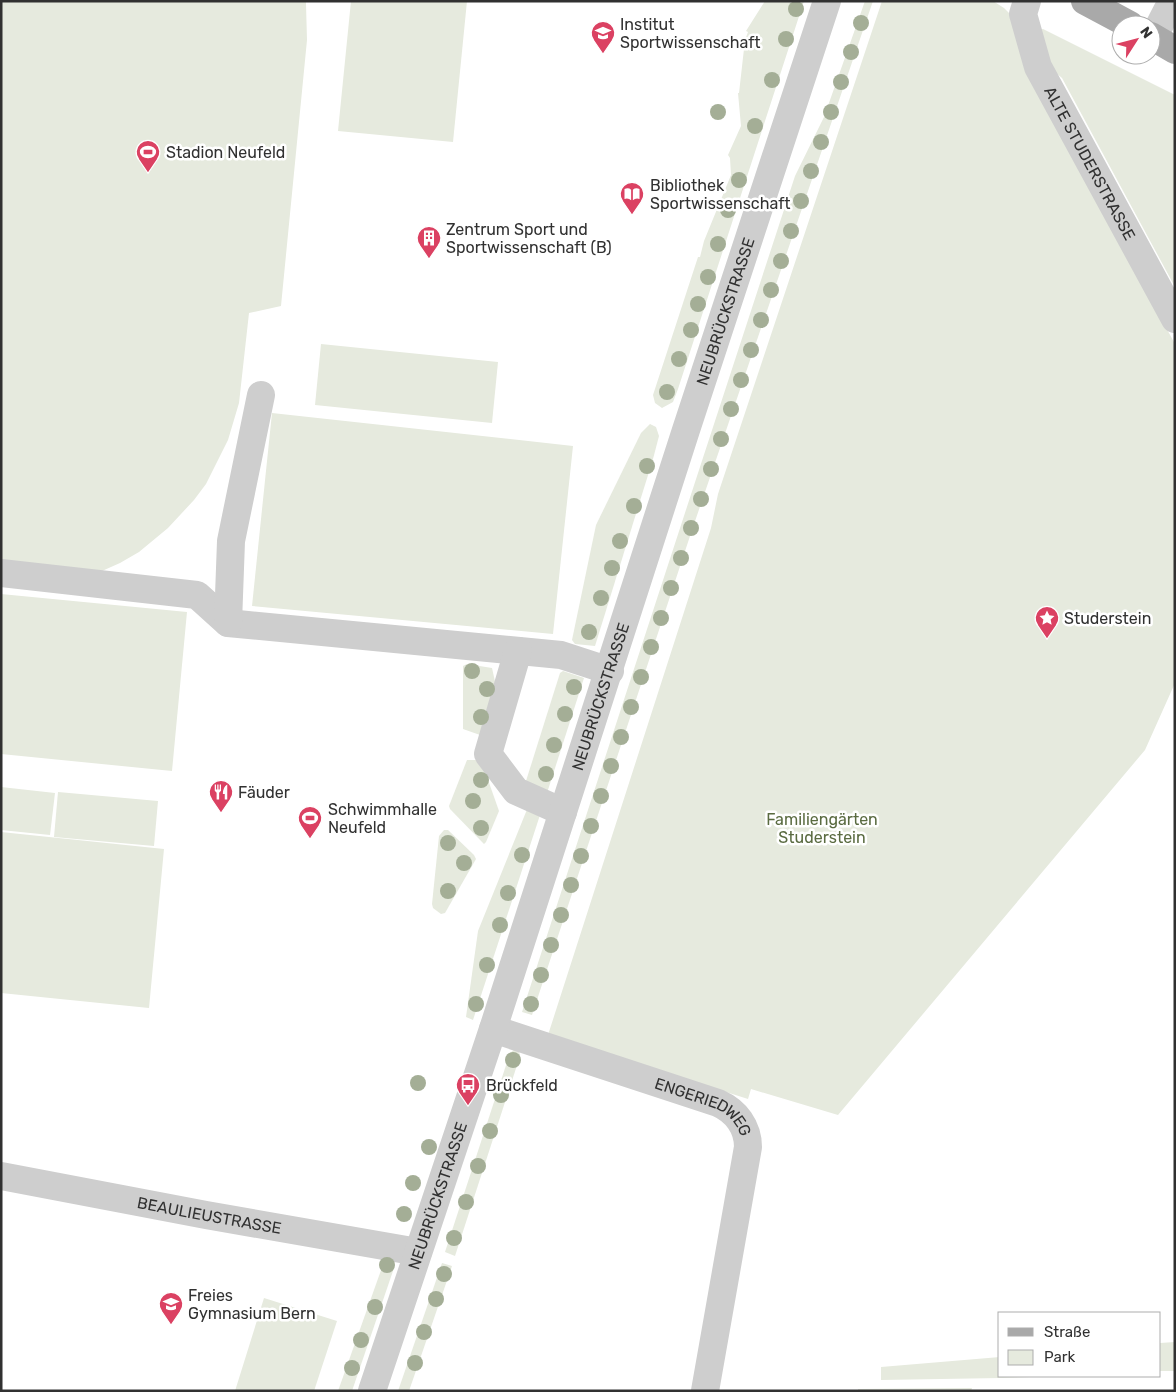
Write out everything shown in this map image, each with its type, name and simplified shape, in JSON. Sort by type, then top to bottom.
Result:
[{"type":"main road","points":[[1085,1],[1111,15]]},
{"type":"street","name":"NEUBRÜCKSTRASSE","points":[[372,1391],[494,1029],[827,1]]},
{"type":"street","name":"ALTE STUDERSTRASSE","points":[[1027,1],[1023,14],[1038,67],[1175,319]]},
{"type":"street","points":[[1161,38],[1172,2]]},
{"type":"street","points":[[228,623],[231,540],[261,395]]},
{"type":"street","points":[[1,574],[197,595],[228,623],[561,655],[610,671]]},
{"type":"street","points":[[518,651],[488,754],[516,792],[563,812]]},
{"type":"street","name":"ENGERIEDWEG","points":[[494,1029],[718,1102],[730,1110],[743,1125],[748,1140],[748,1147],[705,1391]]},
{"type":"street","name":"BEAULIEUSTRASSE","points":[[1,1176],[418,1252]]},
{"type":"green space","name":"Stadion Neufeld","points":[[1,1],[306,1],[307,40],[281,306],[249,313],[239,403],[228,440],[206,484],[168,528],[139,552],[102,571],[1,573]]},
{"type":"green space","points":[[351,1],[467,1],[453,142],[338,131]]},
{"type":"green space","points":[[765,1],[804,1],[678,389],[673,402],[662,408],[655,403],[653,395],[698,257],[700,257],[704,241],[731,175],[730,158],[728,155],[741,126],[738,93],[745,40],[748,32],[746,31]]},
{"type":"green space","points":[[865,1],[873,1],[692,530],[532,1015],[522,1012],[795,176],[824,117]]},
{"type":"green space","name":"Familiengärten Studerstein","points":[[882,1],[993,1],[1012,16],[1037,91],[1175,344],[1175,683],[1145,750],[838,1115],[751,1089],[748,1099],[548,1035],[711,528],[718,494]]},
{"type":"green space","points":[[1043,29],[1111,63],[1111,65],[1115,65],[1175,95],[1175,287],[1062,78],[1042,61],[1039,30]]},
{"type":"green space","points":[[321,344],[498,362],[492,423],[315,405]]},
{"type":"green space","points":[[272,413],[573,446],[553,634],[252,606]]},
{"type":"green space","points":[[650,424],[656,427],[659,436],[595,646],[575,644],[572,640],[596,525],[641,433]]},
{"type":"green space","points":[[1,594],[187,612],[172,771],[1,754]]},
{"type":"green space","points":[[467,664],[492,668],[496,686],[480,735],[463,729],[463,666]]},
{"type":"green space","points":[[563,671],[584,678],[547,793],[526,781],[560,673]]},
{"type":"green space","points":[[467,760],[481,760],[499,811],[484,844],[449,806]]},
{"type":"green space","points":[[1,787],[55,793],[50,835],[1,830]]},
{"type":"green space","points":[[58,792],[158,801],[154,846],[54,837]]},
{"type":"green space","points":[[528,807],[541,812],[473,1020],[466,1017],[478,931]]},
{"type":"green space","points":[[444,830],[448,830],[476,859],[445,913],[441,914],[433,908],[432,904],[439,836]]},
{"type":"green space","points":[[1,832],[164,849],[149,1008],[1,993]]},
{"type":"green space","points":[[515,1049],[519,1051],[520,1056],[455,1256],[445,1252],[510,1053]]},
{"type":"green space","points":[[385,1259],[390,1259],[394,1268],[352,1391],[338,1391]]},
{"type":"green space","points":[[442,1263],[452,1266],[409,1391],[398,1391]]},
{"type":"green space","points":[[264,1298],[337,1321],[314,1391],[235,1391]]},
{"type":"green space","points":[[1175,1342],[1175,1371],[1161,1371],[1161,1343]]},
{"type":"green space","points":[[998,1357],[998,1377],[1031,1377],[881,1380],[881,1367]]},
{"type":"green space","points":[[972,1388],[971,1391],[858,1391],[858,1389]]},
{"type":"place","name":"Institut Sportwissenschaft","points":[[603,54]]},
{"type":"place","name":"Stadion Neufeld","points":[[148,173]]},
{"type":"place","name":"Bibliothek Sportwissenschaft","points":[[632,215]]},
{"type":"place","name":"Zentrum Sport und Sportwissenschaft (B)","points":[[429,259]]},
{"type":"place","name":"Studerstein","points":[[1047,639]]},
{"type":"place","name":"Fäuder","points":[[221,813]]},
{"type":"place","name":"Schwimmhalle Neufeld","points":[[310,839]]},
{"type":"place","name":"Brückfeld","points":[[468,1106]]},
{"type":"place","name":"Freies Gymnasium Bern","points":[[171,1325]]}]
